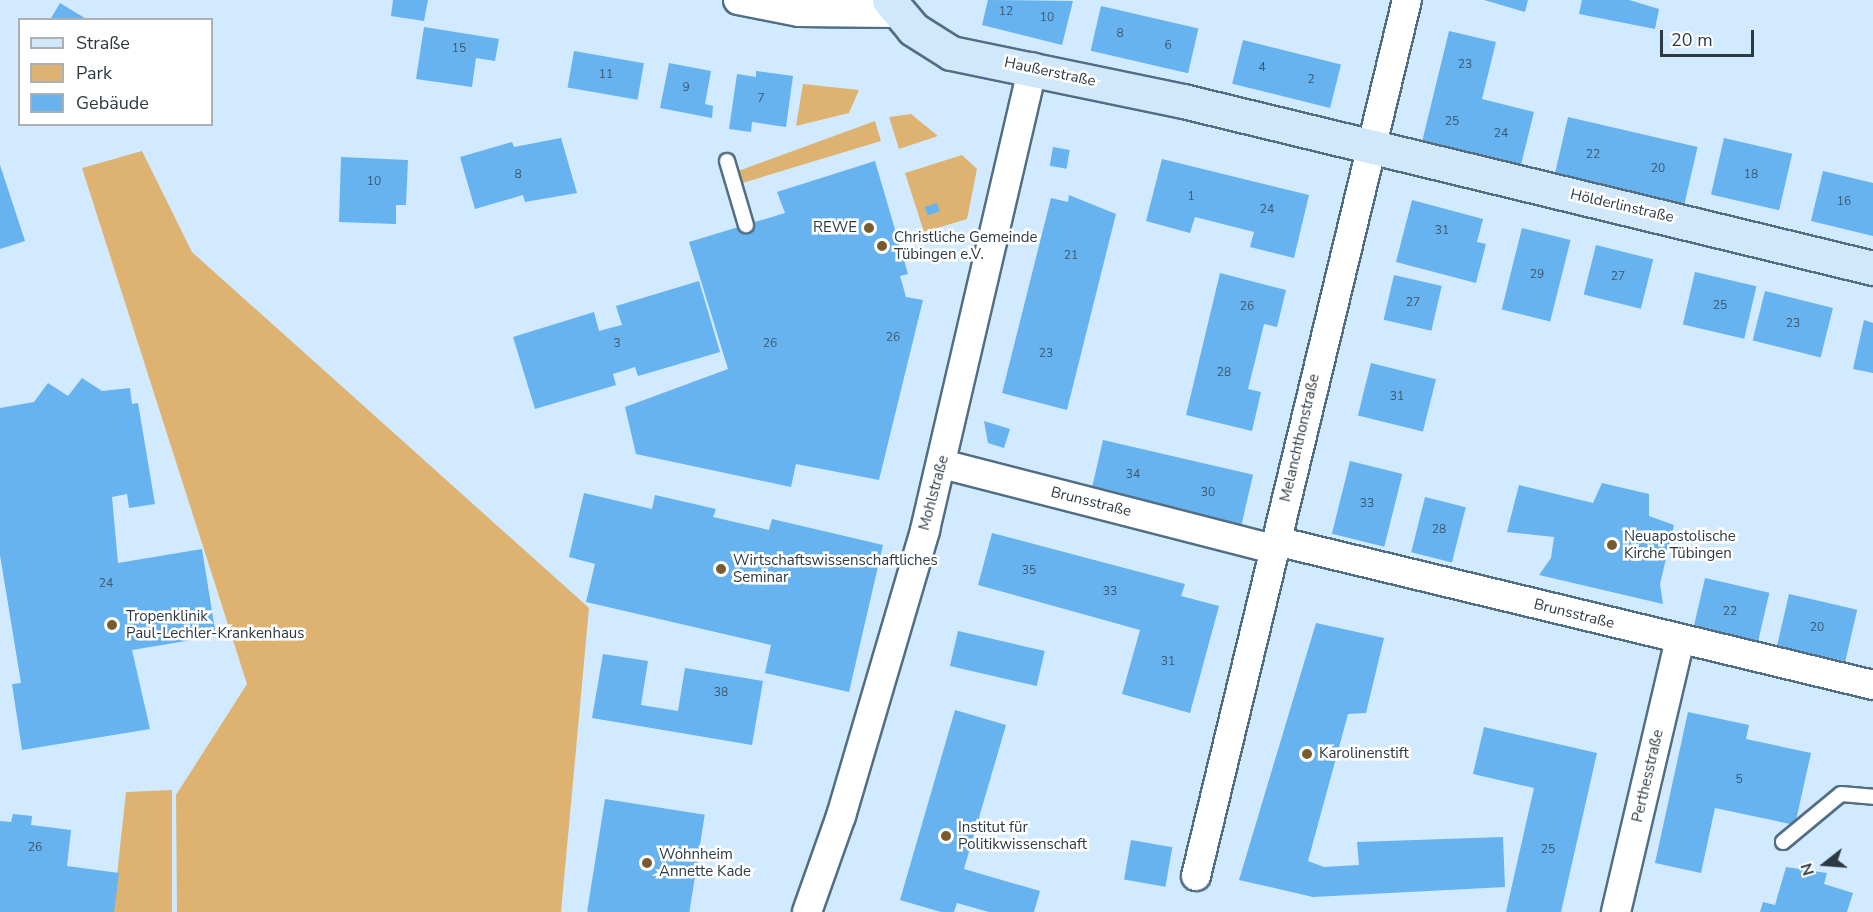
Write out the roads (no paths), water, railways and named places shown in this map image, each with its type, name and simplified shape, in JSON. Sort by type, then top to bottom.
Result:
[{"type":"main road","name":"Haußerstraße","points":[[892,6],[951,53],[1033,67],[1371,146]]},
{"type":"main road","name":"Hölderlinstraße","points":[[1371,146],[1873,268]]},
{"type":"street","name":"Haußerstraße","points":[[738,0],[799,12],[892,6]]},
{"type":"street","name":"Melanchthonstraße","points":[[1196,876],[1407,0]]},
{"type":"street","name":"Mohlstraße","points":[[807,912],[864,742],[942,464],[1033,67]]},
{"type":"street","name":"Brunsstraße","points":[[942,464],[1873,686]]},
{"type":"street","name":"Perthesstraße","points":[[1616,912],[1680,639]]},
{"type":"lane","points":[[727,161],[746,225]]},
{"type":"lane","points":[[1784,842],[1840,794],[1873,797]]},
{"type":"place","name":"REWE","points":[[869,228]]},
{"type":"place","name":"Christliche Gemeinde Tübingen e.V.","points":[[882,246]]},
{"type":"place","name":"Neuapostolische Kirche Tübingen","points":[[1612,545]]},
{"type":"place","name":"Wirtschaftswissenschaftliches Seminar","points":[[721,569]]},
{"type":"place","name":"Tropenklinik Paul-Lechler-Krankenhaus","points":[[112,625]]},
{"type":"place","name":"Karolinenstift","points":[[1307,754]]},
{"type":"place","name":"Institut für Politikwissenschaft","points":[[946,836]]},
{"type":"place","name":"Wohnheim Annette Kade","points":[[647,863]]}]
